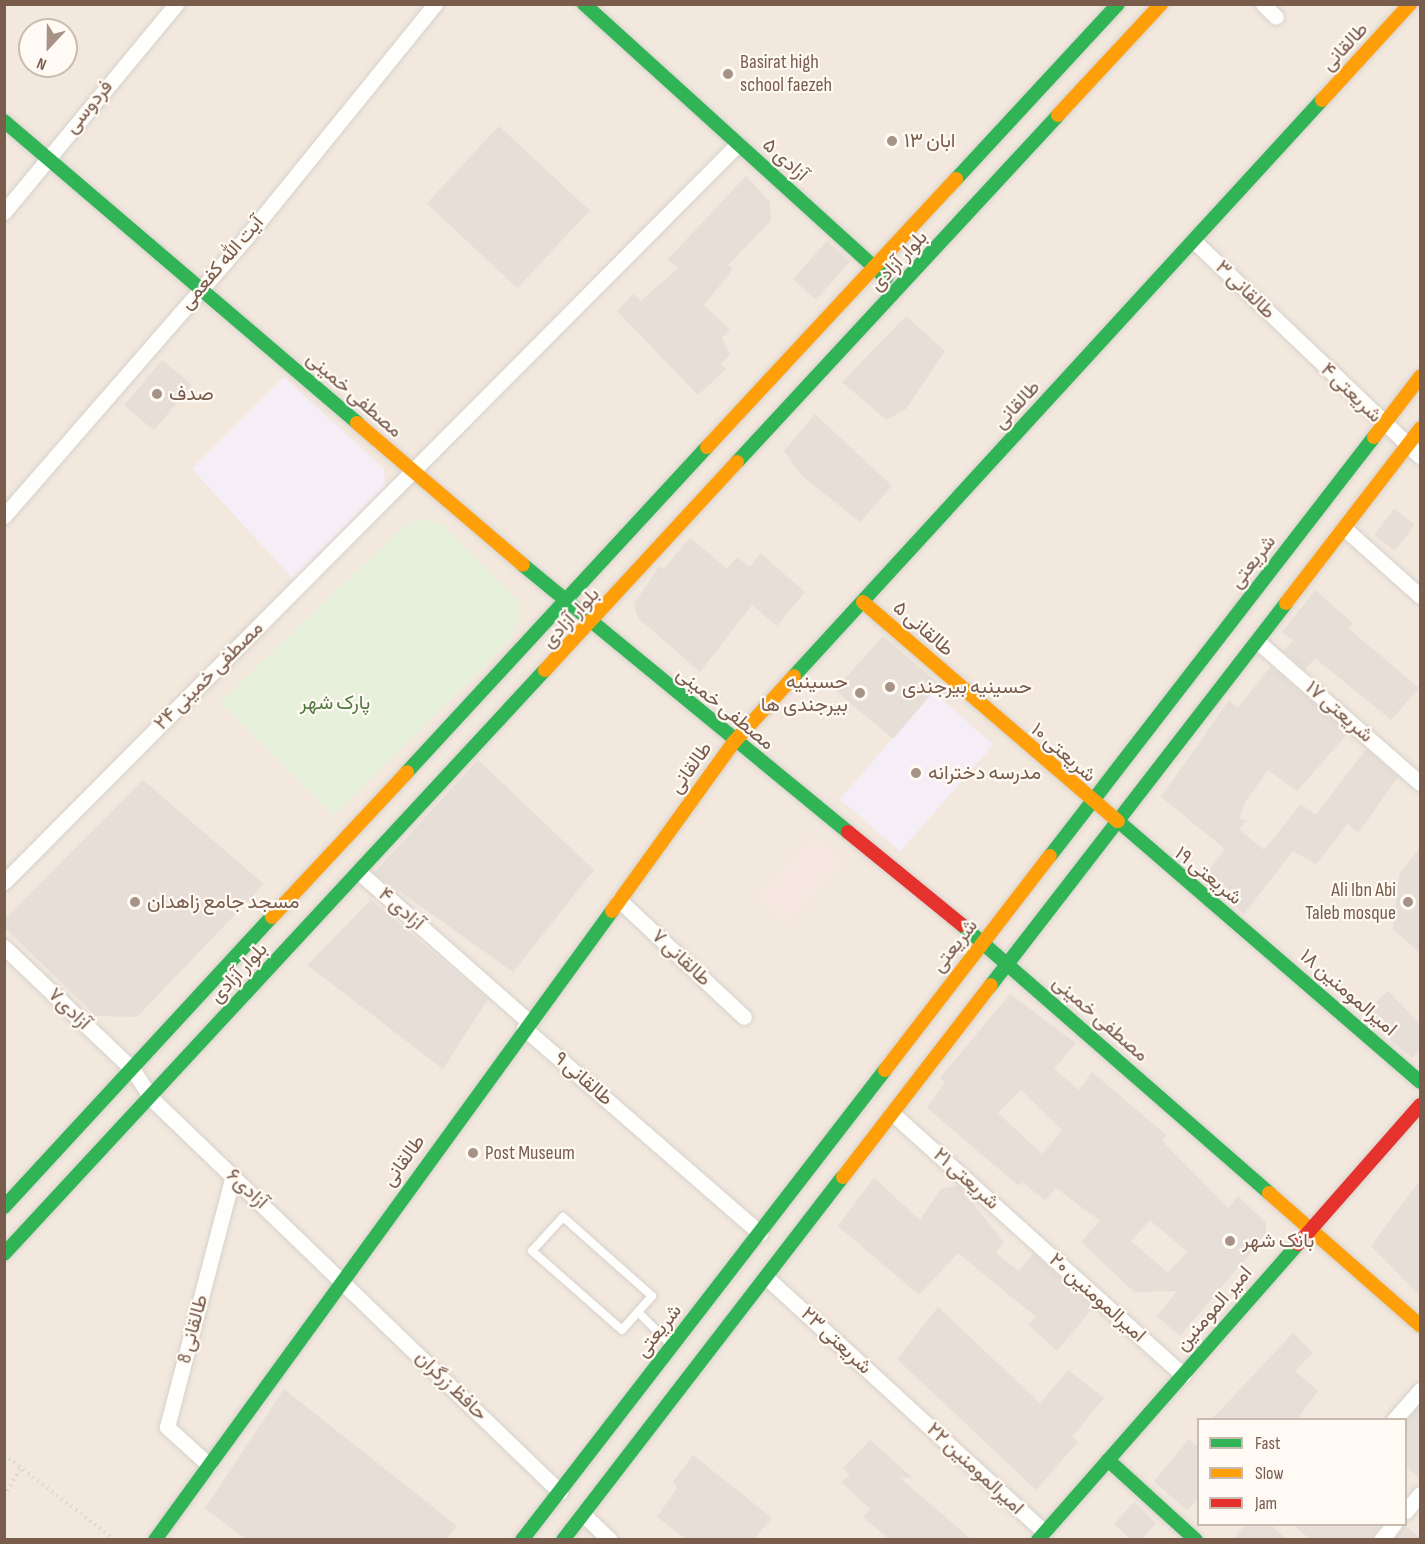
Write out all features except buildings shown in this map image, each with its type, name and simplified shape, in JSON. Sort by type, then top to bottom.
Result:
[{"type":"main road","name":"آزادی ۵","points":[[584,4],[898,291]]},
{"type":"main road","name":"بلوار آزادی","points":[[4,1207],[568,604],[1118,4]]},
{"type":"main road","name":"بلوار آزادی","points":[[4,1254],[592,624],[1161,4]]},
{"type":"main road","name":"طالقانی","points":[[155,1539],[526,1025],[734,742],[1410,4]]},
{"type":"main road","name":"مصطفی خمینی","points":[[4,121],[568,604],[734,742],[983,942],[1420,1325]]},
{"type":"main road","name":"شریعتی","points":[[522,1539],[1420,377]]},
{"type":"main road","points":[[563,1539],[1420,429]]},
{"type":"main road","name":"طالقانی ۵","points":[[863,602],[984,709]]},
{"type":"main road","name":"شریعتی ۱۰","points":[[984,709],[1114,824]]},
{"type":"main road","name":"شریعتی ۱۹","points":[[1114,824],[1277,957]]},
{"type":"main road","name":"امیرالمومنین ۱۸","points":[[1277,957],[1420,1082]]},
{"type":"main road","name":"امیر المومنین","points":[[1041,1536],[1420,1105]]},
{"type":"main road","points":[[1108,1460],[1196,1539]]},
{"type":"street","name":"فردوسی","points":[[4,212],[176,4]]},
{"type":"street","name":"آیت الله کفعمی","points":[[4,516],[200,288],[435,4]]},
{"type":"street","points":[[1263,4],[1276,17]]},
{"type":"street","name":"مصطفی خمینی ۲۴","points":[[4,882],[738,144]]},
{"type":"street","name":"طالقانی ۳","points":[[1194,240],[1295,339]]},
{"type":"street","name":"شریعتی ۴","points":[[1295,339],[1420,456]]},
{"type":"street","points":[[1344,528],[1420,596]]},
{"type":"street","name":"شریعتی ۱۷","points":[[1257,641],[1420,783]]},
{"type":"street","name":"آزادی ۴","points":[[359,872],[444,947],[526,1025]]},
{"type":"street","name":"طالقانی ۷","points":[[619,900],[744,1017]]},
{"type":"street","name":"آزادی۷","points":[[4,947],[133,1070],[151,1098]]},
{"type":"street","name":"طالقانی ۹","points":[[526,1025],[760,1233]]},
{"type":"street","name":"آزادی۶","points":[[151,1098],[342,1280]]},
{"type":"street","name":"شریعتی ۲۱","points":[[892,1113],[1039,1245]]},
{"type":"street","name":"طالقانی 8","points":[[209,1465],[167,1427],[233,1176]]},
{"type":"street","name":"امیرالمومنین ۲۰","points":[[1039,1245],[1183,1375]]},
{"type":"street","name":"شریعتی ۲۳","points":[[766,1276],[907,1406]]},
{"type":"street","name":"حافظ زرگران","points":[[342,1280],[560,1492]]},
{"type":"street","points":[[1395,1418],[1420,1390]]},
{"type":"street","name":"امیرالمومنین ۲۲","points":[[907,1406],[1041,1536]]},
{"type":"street","points":[[583,1514],[610,1539]]},
{"type":"street","points":[[1381,1539],[1392,1526]]},
{"type":"lane","points":[[563,1217],[652,1296],[638,1312],[622,1330],[532,1251],[563,1217]]},
{"type":"lane","points":[[638,1312],[672,1346]]},
{"type":"path","points":[[4,1455],[115,1539]]},
{"type":"path","points":[[4,1496],[21,1468]]},
{"type":"shaded area","points":[[5,5],[1420,5],[1420,1539],[5,1539]]},
{"type":"shaded area","points":[[284,377],[384,469],[385,486],[293,579],[192,469]]},
{"type":"shaded area","name":"مدرسه دخترانه","points":[[933,692],[993,744],[900,852],[840,799]]},
{"type":"shaded area","points":[[814,835],[843,861],[787,924],[758,897]]},
{"type":"green space","name":"پارک شهر","points":[[423,519],[442,524],[520,602],[519,621],[509,641],[334,816],[220,702],[404,526]]},
{"type":"traffic: fast","points":[[584,4],[886,278]]},
{"type":"traffic: fast","points":[[956,179],[1118,4]]},
{"type":"traffic: fast","points":[[794,676],[1322,100]]},
{"type":"traffic: fast","points":[[737,462],[1058,115]]},
{"type":"traffic: fast","points":[[4,121],[357,423]]},
{"type":"traffic: fast","points":[[1050,856],[1374,437]]},
{"type":"traffic: fast","points":[[407,772],[707,447]]},
{"type":"traffic: fast","points":[[523,565],[848,832]]},
{"type":"traffic: fast","points":[[991,985],[1286,603]]},
{"type":"traffic: fast","points":[[4,1254],[545,670]]},
{"type":"traffic: fast","points":[[1118,821],[1420,1082]]},
{"type":"traffic: fast","points":[[155,1540],[612,911]]},
{"type":"traffic: fast","points":[[4,1207],[272,917]]},
{"type":"traffic: fast","points":[[962,925],[1269,1193]]},
{"type":"traffic: fast","points":[[522,1540],[885,1070]]},
{"type":"traffic: fast","points":[[563,1540],[843,1177]]},
{"type":"traffic: fast","points":[[1038,1540],[1298,1244]]},
{"type":"traffic: fast","points":[[1108,1460],[1196,1540]]},
{"type":"traffic: slow","points":[[1058,115],[1161,4]]},
{"type":"traffic: slow","points":[[1322,100],[1410,4]]},
{"type":"traffic: slow","points":[[707,447],[956,179]]},
{"type":"traffic: slow","points":[[1374,437],[1420,377]]},
{"type":"traffic: slow","points":[[357,423],[523,565]]},
{"type":"traffic: slow","points":[[1286,603],[1420,429]]},
{"type":"traffic: slow","points":[[545,670],[737,462]]},
{"type":"traffic: slow","points":[[863,602],[1118,821]]},
{"type":"traffic: slow","points":[[612,911],[734,742],[794,676]]},
{"type":"traffic: slow","points":[[272,917],[407,772]]},
{"type":"traffic: slow","points":[[885,1070],[1050,856]]},
{"type":"traffic: slow","points":[[843,1177],[991,985]]},
{"type":"traffic: slow","points":[[1269,1193],[1420,1325]]},
{"type":"traffic: jam","points":[[848,832],[962,925]]},
{"type":"traffic: jam","points":[[1298,1244],[1420,1105]]},
{"type":"place","name":"Basirat high school faezeh","points":[[728,74]]},
{"type":"place","name":"۱۳ ابان","points":[[892,141]]},
{"type":"place","name":"صدف","points":[[157,394]]},
{"type":"place","name":"حسینیه بیرجندی","points":[[890,687]]},
{"type":"place","name":"حسینیه بیرجندی ها","points":[[860,693]]},
{"type":"place","name":"مدرسه دخترانه","points":[[916,773]]},
{"type":"place","name":"مسجد جامع زاهدان","points":[[135,902]]},
{"type":"place","name":"Ali Ibn Abi Taleb mosque","points":[[1408,902]]},
{"type":"place","name":"Post Museum","points":[[473,1153]]},
{"type":"place","name":"بانک شهر","points":[[1230,1241]]}]
